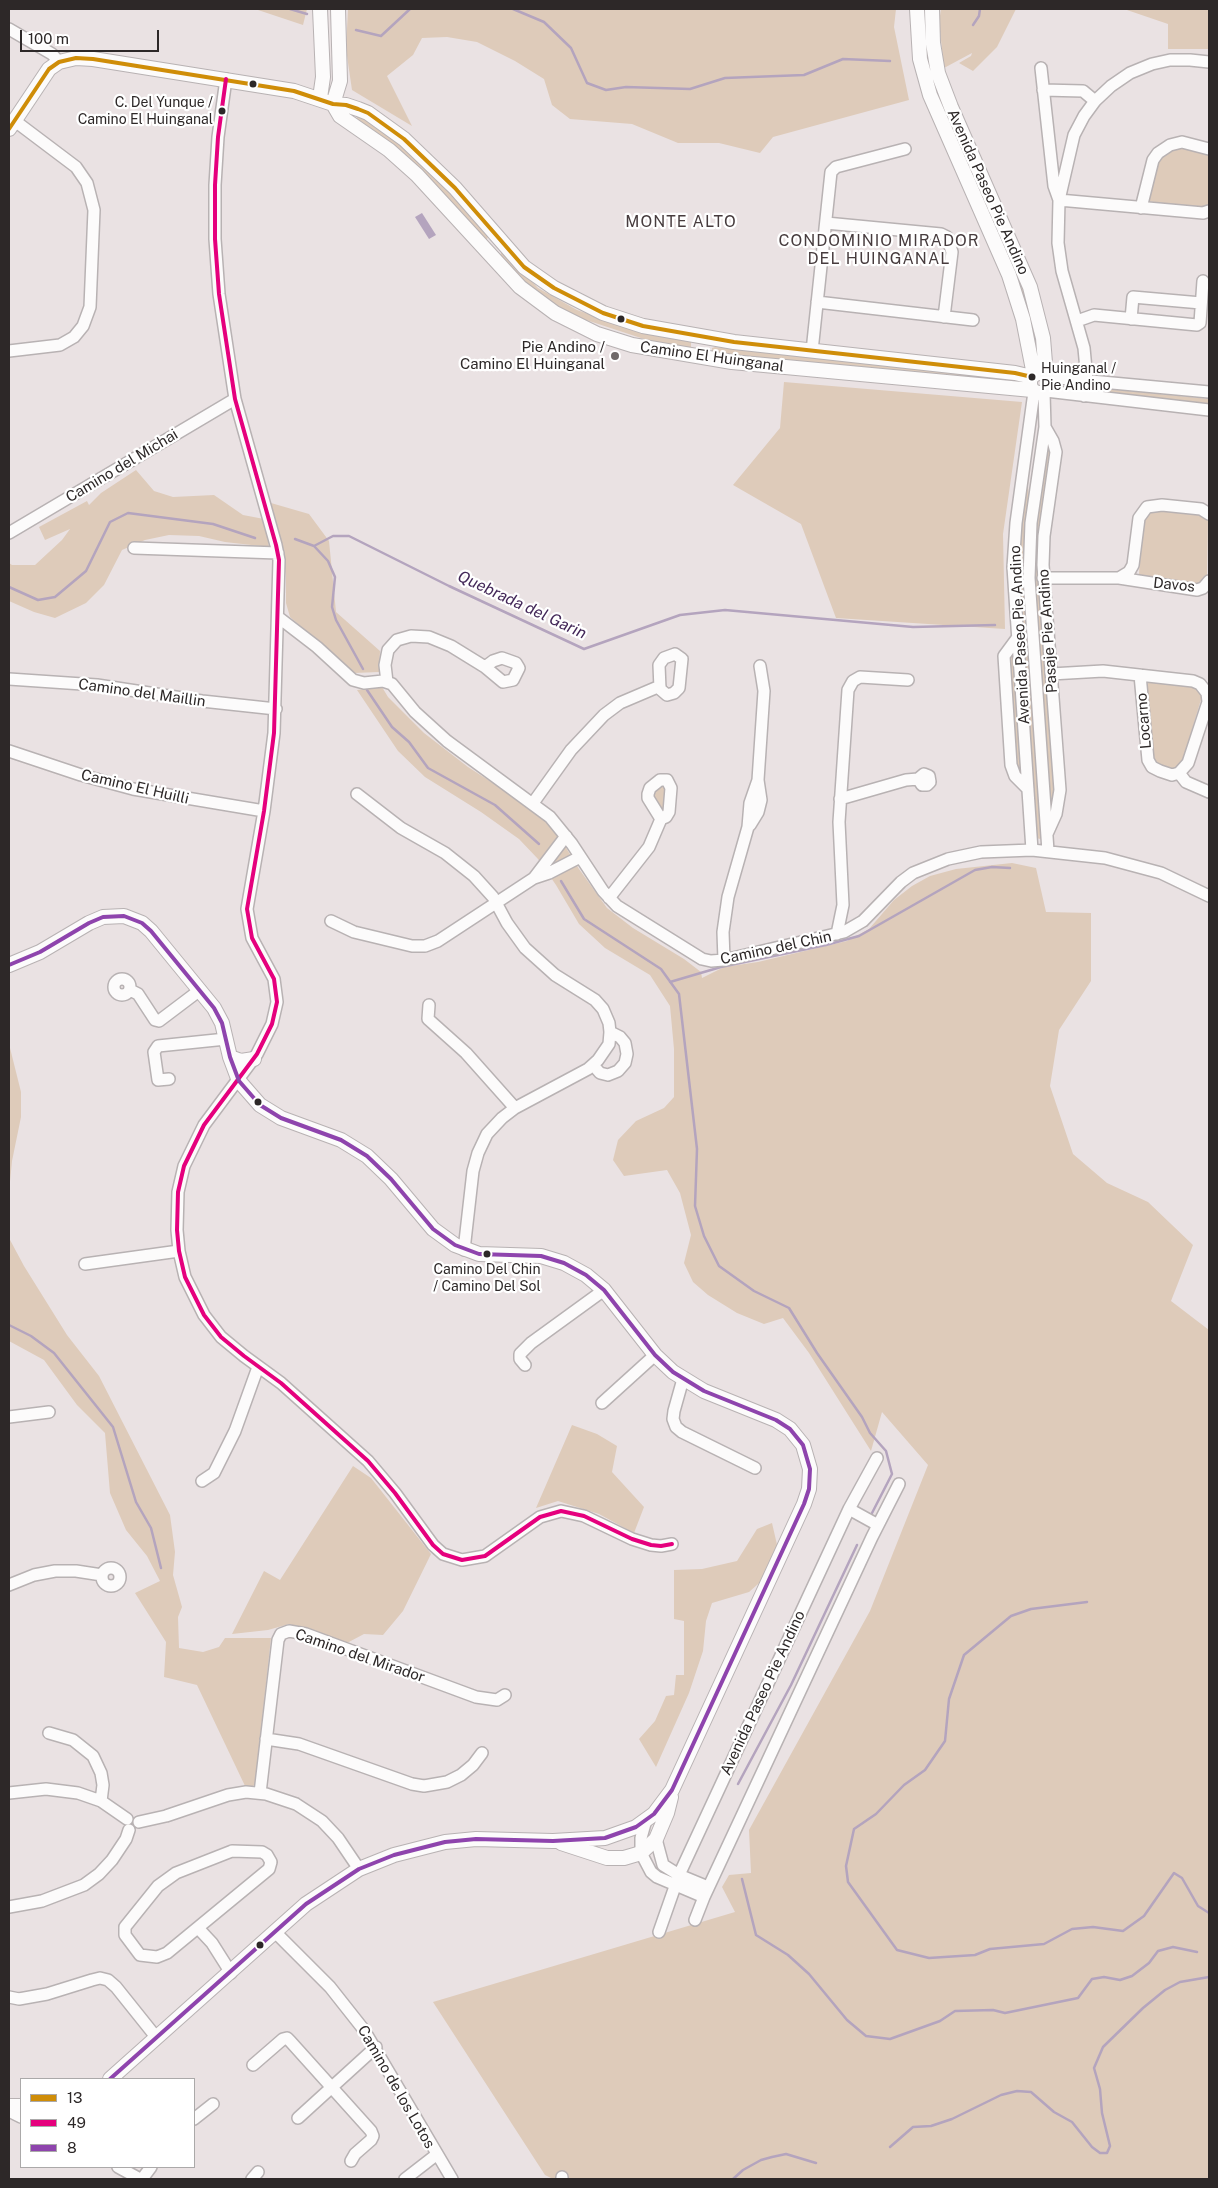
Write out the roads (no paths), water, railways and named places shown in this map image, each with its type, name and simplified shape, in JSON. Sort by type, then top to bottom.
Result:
[{"type":"street","points":[[320,9],[326,101]]},
{"type":"street","points":[[326,101],[340,81],[338,9]]},
{"type":"street","name":"Avenida Paseo Pie Andino","points":[[917,9],[918,41],[924,79],[936,111],[1009,275],[1023,319],[1039,384],[1045,427],[1031,523],[1029,568],[1048,851]]},
{"type":"street","name":"Avenida Paseo Pie Andino","points":[[932,9],[932,43],[941,83],[1030,287],[1041,332],[1039,384],[1014,544],[1014,590],[1018,637]]},
{"type":"street","points":[[9,29],[52,54],[59,62],[44,74],[12,125],[76,166],[87,183],[94,210],[90,307],[83,326],[74,337],[60,345],[9,351]]},
{"type":"street","points":[[321,33],[328,44],[339,42]]},
{"type":"street","name":"Camino El Huinganal","points":[[59,62],[76,58],[93,59],[226,79],[294,91],[368,113],[404,139],[455,188],[524,267],[554,288],[586,306],[616,318],[643,326],[703,337],[1015,373],[1039,384],[1084,396],[1209,410]]},
{"type":"street","points":[[1084,396],[1087,380],[1084,348],[1060,258],[1058,229],[1060,200],[1074,135],[1095,101],[1120,79],[1152,64],[1180,60],[1209,62]]},
{"type":"street","points":[[1041,68],[1054,186],[1060,200]]},
{"type":"street","points":[[226,79],[218,137],[214,214],[219,294],[235,398],[278,553],[276,709],[264,811],[248,899],[248,918],[252,938],[274,979],[277,1002],[272,1024],[254,1059],[204,1125],[184,1166],[177,1206],[179,1251],[188,1284],[204,1315],[221,1337],[281,1383],[368,1461],[396,1493],[433,1545],[449,1557],[470,1560],[485,1556],[540,1517],[561,1511],[584,1516],[651,1546],[672,1544]]},
{"type":"street","points":[[1043,90],[1083,91],[1095,101]]},
{"type":"street","name":"Camino El Huinganal","points":[[326,101],[340,116],[390,150],[417,175],[447,205],[508,276],[532,297],[581,327],[632,345],[701,358],[742,363],[1039,384],[1087,380],[1209,392]]},
{"type":"street","points":[[1141,208],[1153,160],[1158,154],[1170,145],[1182,142],[1209,149]]},
{"type":"street","points":[[812,351],[831,172],[836,168],[905,149]]},
{"type":"street","points":[[1060,200],[1203,213],[1209,211]]},
{"type":"street","points":[[826,223],[942,234],[947,237],[952,252],[944,317]]},
{"type":"street","points":[[488,252],[500,239]]},
{"type":"street","points":[[1077,321],[1094,315],[1197,325],[1200,323],[1203,281]]},
{"type":"street","points":[[1131,319],[1133,297],[1201,303]]},
{"type":"street","points":[[817,302],[972,320]]},
{"type":"street","points":[[701,358],[703,337]]},
{"type":"street","name":"Camino del Michai","points":[[9,533],[235,398]]},
{"type":"street","name":"Pasaje Pie Andino","points":[[1045,427],[1053,441],[1056,459],[1044,536],[1043,578],[1059,798],[1056,814],[1047,835]]},
{"type":"street","points":[[1119,578],[1129,572],[1133,565],[1139,518],[1147,507],[1158,505],[1201,509],[1209,514]]},
{"type":"street","points":[[134,548],[278,553]]},
{"type":"street","name":"Davos","points":[[1133,565],[1136,574],[1145,582]]},
{"type":"street","name":"Davos","points":[[1043,578],[1119,578],[1193,590],[1207,587]]},
{"type":"street","points":[[278,617],[353,680],[364,683],[388,682],[385,665],[388,650],[397,640],[411,636],[429,637],[443,642],[485,667]]},
{"type":"street","name":"Pasaje Pie Andino","points":[[1018,637],[1004,656],[1011,766],[1015,776],[1028,789],[1032,850]]},
{"type":"street","points":[[724,960],[723,932],[728,897],[748,827],[761,803],[758,780],[764,691],[760,666]]},
{"type":"street","name":"Locarno","points":[[1050,674],[1089,670],[1140,675],[1193,681],[1206,685],[1207,706],[1188,762],[1179,773],[1160,772],[1152,767],[1148,760],[1140,675]]},
{"type":"street","points":[[837,934],[843,905],[839,845],[840,799],[848,690],[851,683],[863,677],[908,680]]},
{"type":"street","name":"Camino del Maillin","points":[[9,679],[88,684],[202,701],[276,709]]},
{"type":"street","name":"Camino del Chin","points":[[388,682],[395,687],[425,722],[447,741],[550,817],[566,836],[609,898],[626,913],[692,954],[707,961],[724,960],[837,934],[856,926],[901,882],[923,867],[981,852],[1032,850],[1105,858],[1142,867],[1180,881],[1209,896]]},
{"type":"street","points":[[533,803],[566,756],[604,715],[620,703],[660,686]]},
{"type":"street","name":"Camino El Huilli","points":[[9,750],[81,776],[133,789],[264,811]]},
{"type":"street","name":"Locarno","points":[[1179,773],[1186,782],[1209,792]]},
{"type":"street","points":[[840,799],[906,780],[918,779]]},
{"type":"street","points":[[357,794],[401,828],[445,853],[465,867],[483,884],[514,932],[532,955],[555,975],[600,1004],[606,1015],[610,1032],[606,1050],[593,1065],[515,1108],[491,1130],[478,1153],[472,1179],[464,1250]]},
{"type":"street","points":[[609,898],[649,847],[661,819]]},
{"type":"street","points":[[534,878],[566,836]]},
{"type":"street","points":[[331,921],[354,932],[412,946],[425,946],[438,941],[534,878],[549,873],[580,857]]},
{"type":"street","points":[[843,905],[856,926]]},
{"type":"street","points":[[9,965],[40,952],[96,920],[110,916],[124,916],[136,919],[147,927],[200,990],[218,1015],[239,1081],[248,1094],[266,1110],[281,1118],[327,1134],[367,1156],[391,1179],[433,1229],[464,1250],[479,1254],[530,1255],[553,1259],[576,1268],[604,1290],[655,1355],[682,1378],[709,1393],[784,1424],[803,1445],[809,1463],[810,1476],[804,1504],[672,1790],[661,1807],[646,1820],[615,1835],[594,1839],[554,1841],[491,1839],[445,1842],[403,1852],[360,1870],[323,1892],[274,1932],[234,1970],[111,2078]]},
{"type":"street","points":[[130,990],[138,994],[155,1020],[159,1022],[200,990]]},
{"type":"street","points":[[429,1005],[428,1020],[466,1053],[515,1108]]},
{"type":"street","points":[[593,1065],[600,1073],[606,1075],[615,1073],[623,1066],[627,1054],[625,1043],[620,1037],[610,1032]]},
{"type":"street","points":[[169,1079],[158,1080],[154,1052],[158,1046],[226,1039]]},
{"type":"street","points":[[230,1057],[241,1062],[254,1059]]},
{"type":"street","points":[[85,1264],[179,1251]]},
{"type":"street","points":[[525,1365],[520,1359],[520,1354],[604,1290]]},
{"type":"street","points":[[602,1403],[655,1355]]},
{"type":"street","points":[[202,1481],[214,1473],[235,1431],[258,1367]]},
{"type":"street","points":[[682,1378],[673,1419],[676,1427],[682,1432],[755,1468]]},
{"type":"street","points":[[9,1417],[50,1412]]},
{"type":"street","name":"Avenida Paseo Pie Andino","points":[[659,1932],[677,1880],[849,1508],[877,1458]]},
{"type":"street","points":[[695,1920],[706,1892],[899,1484]]},
{"type":"street","points":[[849,1508],[878,1525]]},
{"type":"street","points":[[9,1585],[34,1575],[55,1571],[76,1571],[102,1575]]},
{"type":"street","name":"Camino del Mirador","points":[[260,1793],[278,1640],[281,1634],[289,1631],[306,1634],[489,1701],[497,1700],[505,1695]]},
{"type":"street","points":[[49,1733],[73,1740],[93,1756],[101,1773],[103,1785],[101,1801]]},
{"type":"street","points":[[266,1740],[299,1744],[412,1784],[424,1786],[447,1782],[461,1775],[482,1754]]},
{"type":"street","points":[[9,1793],[57,1789],[78,1792],[101,1801],[128,1825]]},
{"type":"street","points":[[554,1841],[607,1858],[624,1858],[641,1853],[656,1839],[667,1813],[672,1790]]},
{"type":"street","points":[[9,1907],[42,1901],[84,1886],[112,1860],[122,1846],[128,1825],[134,1817],[139,1822],[166,1816],[228,1795],[260,1793],[285,1800],[314,1815],[338,1838],[360,1870]]},
{"type":"street","points":[[646,1820],[641,1838],[641,1853],[651,1872],[657,1877],[677,1880],[706,1892]]},
{"type":"street","points":[[656,1839],[663,1865],[677,1880]]},
{"type":"street","points":[[232,1851],[262,1852],[267,1855],[271,1862],[269,1869],[198,1928],[167,1953],[157,1957],[140,1955],[125,1935],[125,1927],[158,1886],[176,1872],[232,1851]]},
{"type":"street","points":[[198,1928],[234,1970]]},
{"type":"street","name":"Camino de los Lotos","points":[[274,1932],[330,1987],[352,2013],[376,2047],[436,2155],[452,2179]]},
{"type":"street","points":[[9,1997],[19,1999],[48,1994],[100,1978],[108,1980],[116,1987],[156,2037]]},
{"type":"street","points":[[253,2064],[283,2039],[287,2038],[371,2131],[373,2136],[355,2154],[351,2161]]},
{"type":"street","points":[[298,2118],[376,2047]]},
{"type":"street","points":[[195,2118],[213,2104]]},
{"type":"street","points":[[405,2179],[436,2155]]},
{"type":"street","points":[[120,2168],[141,2179],[150,2168]]},
{"type":"waterway","points":[[290,9],[307,14]]},
{"type":"waterway","points":[[356,30],[381,36],[410,9]]},
{"type":"waterway","points":[[513,9],[544,22],[571,48],[587,83],[606,90],[626,87],[690,89],[725,78],[804,75],[843,59],[890,61]]},
{"type":"waterway","points":[[973,25],[979,16],[980,9]]},
{"type":"waterway","name":"Quebrada del Garin","points":[[9,587],[38,600],[55,597],[86,571],[110,522],[128,513],[213,524],[255,538]]},
{"type":"waterway","name":"Quebrada del Garin","points":[[314,546],[333,536],[349,536],[449,586],[584,649],[680,615],[725,610],[913,627],[995,625]]},
{"type":"waterway","points":[[295,539],[314,546],[328,561],[335,577],[332,607],[336,620],[363,669]]},
{"type":"waterway","points":[[367,690],[392,727],[409,742],[428,768],[495,805],[539,844]]},
{"type":"waterway","points":[[670,982],[721,967],[826,945],[859,936],[975,870],[992,867],[1010,868]]},
{"type":"waterway","points":[[561,881],[584,919],[661,969],[679,994],[697,1149],[695,1206],[704,1236],[719,1266],[754,1291],[789,1308],[817,1353],[862,1417],[870,1433],[886,1451],[892,1474],[871,1515]]},
{"type":"waterway","points":[[9,1325],[31,1336],[54,1353],[113,1427],[136,1502],[151,1528],[161,1568]]},
{"type":"waterway","points":[[738,1784],[791,1685],[857,1545]]},
{"type":"waterway","points":[[1087,1602],[1031,1609],[1011,1616],[964,1655],[949,1699],[945,1741],[925,1770],[904,1785],[876,1814],[854,1829],[846,1866],[848,1882],[897,1950],[929,1958],[975,1955],[990,1949],[1044,1944],[1072,1929],[1093,1927],[1123,1931],[1144,1916],[1174,1873],[1182,1878],[1198,1906],[1209,1913]]},
{"type":"waterway","points":[[742,1879],[756,1935],[788,1955],[809,1974],[847,2020],[866,2036],[890,2039],[940,2021],[955,2011],[993,2010],[1005,2013],[1078,1998],[1092,1979],[1104,1977],[1120,1980],[1132,1976],[1149,1963],[1158,1951],[1173,1947],[1197,1952]]},
{"type":"waterway","points":[[890,2147],[913,2127],[931,2126],[952,2119],[1001,2095],[1017,2091],[1031,2092],[1054,2112],[1072,2122],[1092,2147],[1100,2153],[1107,2153],[1110,2146],[1102,2113],[1100,2089],[1094,2068],[1103,2047],[1143,2008],[1165,1990],[1180,1982],[1209,1977]]},
{"type":"waterway","points":[[733,2179],[743,2170],[761,2160],[786,2154],[816,2163]]},
{"type":"place","name":"C. Del Yunque / Camino El Huinganal","points":[[222,111]]},
{"type":"place","name":"Pie Andino / Camino El Huinganal","points":[[615,356]]},
{"type":"place","name":"Huinganal / Pie Andino","points":[[1032,377]]},
{"type":"place","name":"Camino Del Chin / Camino Del Sol","points":[[487,1254]]},
{"type":"district","name":"MONTE ALTO","points":[[681,222]]},
{"type":"district","name":"CONDOMINIO MIRADOR DEL HUINGANAL","points":[[879,250]]}]
